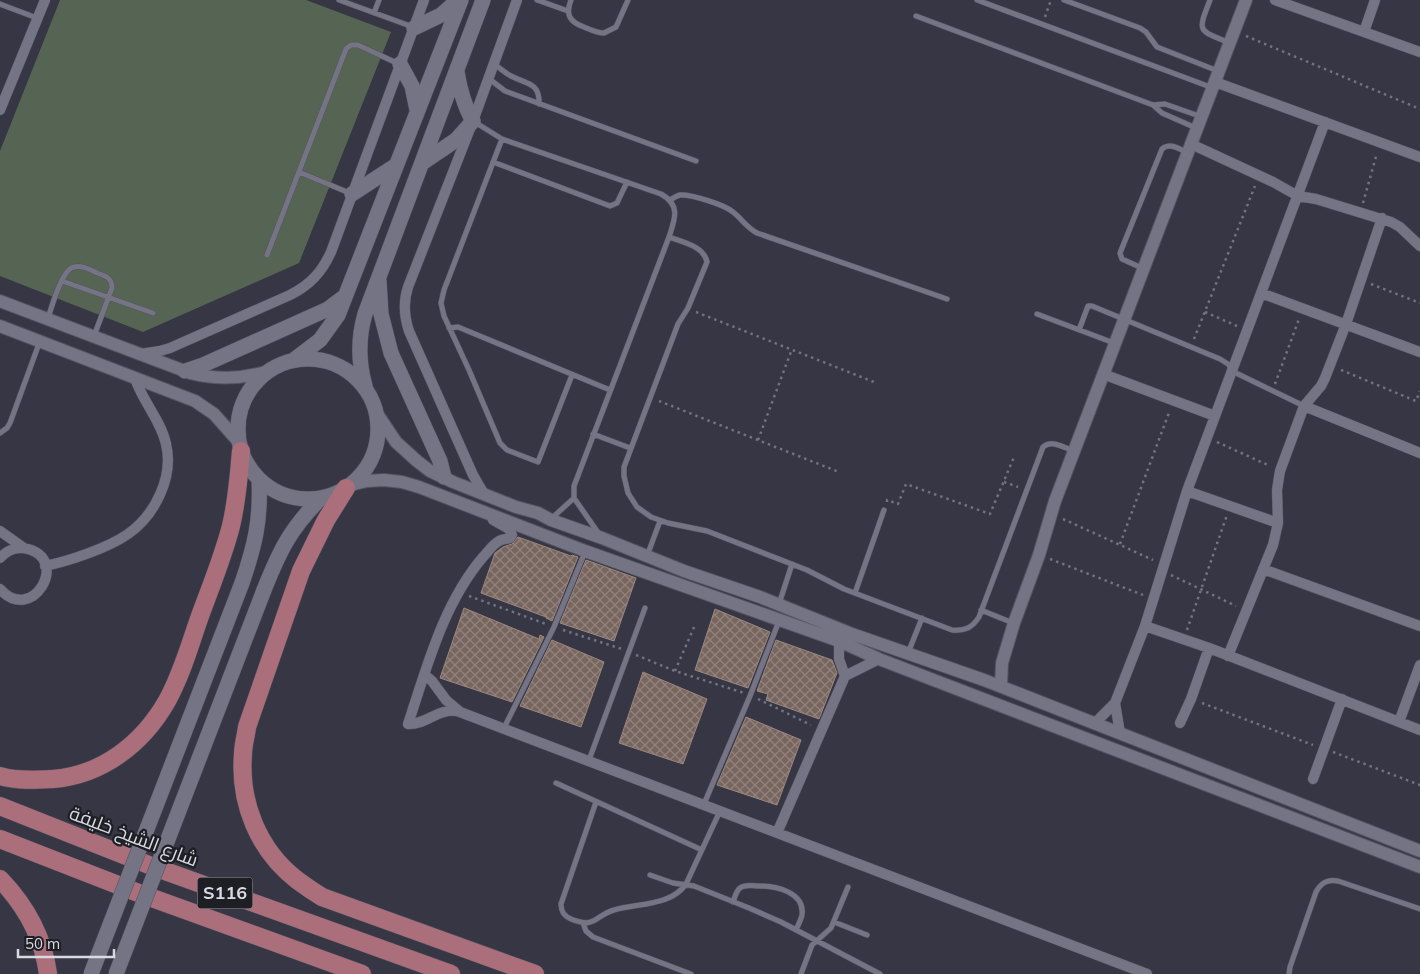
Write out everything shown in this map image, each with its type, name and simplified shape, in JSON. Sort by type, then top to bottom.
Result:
[{"type":"highway","points":[[0,776],[39,780],[63,778],[86,772],[106,764],[129,748],[156,718],[176,682],[224,550],[236,501],[240,446]]},
{"type":"highway","points":[[348,487],[326,520],[301,571],[247,727],[242,776],[248,810],[261,838],[275,859],[296,879],[322,897],[535,974]]},
{"type":"highway","name":"شارع الشيخ خليفة","points":[[0,806],[154,867],[451,974]]},
{"type":"highway","name":"S116","points":[[0,838],[141,894],[362,974]]},
{"type":"highway","points":[[0,879],[15,894],[29,914],[40,936],[48,974]]},
{"type":"main road","points":[[414,28],[441,15],[459,0]]},
{"type":"main road","points":[[295,359],[312,347],[338,315],[459,0]]},
{"type":"main road","points":[[365,387],[360,363],[360,338],[365,314],[483,0]]},
{"type":"main road","points":[[400,64],[412,86],[417,110]]},
{"type":"main road","points":[[422,163],[456,140],[473,121],[466,110],[457,71]]},
{"type":"main road","points":[[352,194],[396,165]]},
{"type":"main road","points":[[378,277],[381,314],[389,347],[440,460],[444,477]]},
{"type":"main road","points":[[185,371],[204,365],[328,309],[345,296]]},
{"type":"main road","points":[[311,358],[342,366],[355,375],[365,387],[378,415],[379,431],[376,447],[366,468],[348,487],[321,498],[304,499],[288,496],[272,489],[259,479],[248,466],[240,446],[239,417],[246,395],[255,382],[266,372],[280,364],[295,359],[311,358]]},
{"type":"main road","points":[[91,974],[254,548],[259,514],[259,479]]},
{"type":"main road","points":[[116,974],[264,590],[283,546],[300,520],[321,498]]},
{"type":"street","points":[[0,110],[3,90],[45,0]]},
{"type":"street","points":[[140,354],[160,352],[290,295],[307,285],[321,271],[327,262],[424,0]]},
{"type":"street","points":[[484,494],[473,475],[409,331],[404,313],[404,304],[408,287],[473,121],[517,0]]},
{"type":"street","points":[[1002,686],[1002,663],[1014,623],[1039,555],[1055,501],[1246,0]]},
{"type":"street","points":[[1275,0],[1420,52]]},
{"type":"street","points":[[1364,32],[1375,0]]},
{"type":"street","points":[[1216,81],[1420,157]]},
{"type":"street","points":[[1095,723],[1115,703],[1145,626],[1187,491],[1325,122]]},
{"type":"street","points":[[1190,148],[1259,176],[1298,196],[1316,199],[1382,218],[1400,227],[1420,246]]},
{"type":"street","points":[[1228,656],[1273,546],[1278,523],[1277,490],[1280,471],[1304,406],[1321,386],[1330,365],[1382,218]]},
{"type":"street","points":[[1261,293],[1420,352]]},
{"type":"street","points":[[0,301],[185,371],[203,376],[241,378],[266,372]]},
{"type":"street","points":[[0,326],[184,396],[205,407],[223,422],[240,446]]},
{"type":"street","points":[[1104,374],[1215,416]]},
{"type":"street","points":[[45,566],[68,560],[109,544],[128,534],[148,515],[162,491],[168,462],[166,443],[159,425],[141,393],[136,378]]},
{"type":"street","points":[[1304,406],[1420,453]]},
{"type":"street","points":[[378,415],[396,442],[416,462],[430,471],[484,494],[885,646],[1002,686],[1420,850]]},
{"type":"street","points":[[348,487],[376,481],[402,482],[440,494],[586,551],[839,642],[1420,867]]},
{"type":"street","points":[[1187,491],[1278,523]]},
{"type":"street","points":[[482,511],[492,520],[509,529],[512,535],[510,538],[499,541],[492,546],[476,565],[459,592],[443,625],[408,724],[420,723],[446,711],[460,712],[1148,974]]},
{"type":"street","points":[[0,530],[24,548],[38,553],[45,566],[46,580],[38,592],[24,599],[17,599],[2,592]]},
{"type":"street","points":[[0,558],[10,550],[24,548]]},
{"type":"street","points":[[1263,569],[1420,626]]},
{"type":"street","points":[[1145,626],[1209,648],[1420,730]]},
{"type":"street","points":[[839,642],[852,640],[885,646]]},
{"type":"street","points":[[839,642],[839,659],[845,676]]},
{"type":"street","points":[[1180,723],[1191,699],[1209,648]]},
{"type":"street","points":[[777,833],[845,676],[879,659]]},
{"type":"street","points":[[984,680],[1002,663]]},
{"type":"street","points":[[1399,722],[1420,665]]},
{"type":"street","points":[[425,675],[432,681],[446,700],[460,712]]},
{"type":"street","points":[[1313,779],[1342,699]]},
{"type":"street","points":[[1115,703],[1120,733]]},
{"type":"lane","points":[[339,0],[414,28]]},
{"type":"lane","points":[[374,13],[379,0]]},
{"type":"lane","points":[[537,0],[568,11]]},
{"type":"lane","points":[[571,0],[568,15],[573,22],[604,33],[616,27],[628,0]]},
{"type":"lane","points":[[977,0],[1042,24],[1216,81]]},
{"type":"lane","points":[[1064,0],[1140,28],[1146,32],[1157,47],[1216,81]]},
{"type":"lane","points":[[1210,0],[1202,21],[1202,27],[1205,32],[1232,37]]},
{"type":"lane","points":[[0,4],[37,18]]},
{"type":"lane","points":[[916,16],[1154,105],[1162,113],[1200,123]]},
{"type":"lane","points":[[267,255],[346,49],[351,45],[358,45],[400,64]]},
{"type":"lane","points":[[494,64],[511,76],[532,84],[538,93],[539,104]]},
{"type":"lane","points":[[488,78],[505,91],[696,161]]},
{"type":"lane","points":[[1154,105],[1165,104],[1200,123]]},
{"type":"lane","points":[[473,121],[502,138],[661,194],[670,200],[675,210],[669,237],[574,486],[574,498],[602,538]]},
{"type":"lane","points":[[502,138],[444,290],[442,310],[498,439],[506,450],[538,462],[572,375]]},
{"type":"lane","points":[[1144,269],[1122,259],[1120,253],[1162,149],[1166,146],[1190,148]]},
{"type":"lane","points":[[493,162],[610,206],[618,202],[627,182]]},
{"type":"lane","points":[[299,172],[352,194]]},
{"type":"lane","points":[[670,200],[683,195],[722,206],[733,212],[746,226],[757,233],[947,299]]},
{"type":"lane","points":[[669,237],[698,249],[706,256],[706,268],[688,308],[678,324],[624,467],[628,492],[637,507],[651,517],[706,531],[792,564],[855,593],[959,631],[971,627],[976,622],[1045,445],[1052,443],[1074,451]]},
{"type":"lane","points":[[47,319],[66,272],[74,267],[84,268],[109,278],[112,285],[94,337]]},
{"type":"lane","points":[[62,280],[153,313]]},
{"type":"lane","points":[[1079,330],[1085,310],[1090,306],[1220,359],[1228,364],[1232,371],[1304,406]]},
{"type":"lane","points":[[1038,314],[1115,344]]},
{"type":"lane","points":[[449,328],[458,327],[610,390]]},
{"type":"lane","points":[[0,433],[8,428],[40,341]]},
{"type":"lane","points":[[593,434],[630,448]]},
{"type":"lane","points":[[551,520],[574,498]]},
{"type":"lane","points":[[855,593],[884,510]]},
{"type":"lane","points":[[646,557],[660,520]]},
{"type":"lane","points":[[504,728],[554,627],[586,551]]},
{"type":"lane","points":[[778,604],[792,564]]},
{"type":"lane","points":[[589,760],[645,608]]},
{"type":"lane","points":[[981,610],[1014,623]]},
{"type":"lane","points":[[908,654],[922,618]]},
{"type":"lane","points":[[704,805],[779,621]]},
{"type":"lane","points":[[556,783],[702,850]]},
{"type":"lane","points":[[596,802],[561,904],[562,912],[565,915],[583,923],[592,922],[615,910],[669,898],[679,893],[686,884],[720,811]]},
{"type":"lane","points":[[650,875],[673,883],[686,884],[733,902],[796,930],[880,974]]},
{"type":"lane","points":[[1289,974],[1316,892],[1322,883],[1338,881],[1420,909]]},
{"type":"lane","points":[[733,902],[739,890],[745,886],[772,886],[785,890],[795,897],[801,906],[802,914],[796,930]]},
{"type":"lane","points":[[801,974],[812,945],[827,934],[834,922],[848,886]]},
{"type":"lane","points":[[834,922],[867,935]]},
{"type":"lane","points":[[583,923],[586,931],[593,937],[691,974]]},
{"type":"path","points":[[1042,24],[1051,0]]},
{"type":"path","points":[[1232,37],[1420,108]]},
{"type":"path","points":[[1360,212],[1380,143]]},
{"type":"path","points":[[1190,347],[1259,176]]},
{"type":"path","points":[[1361,280],[1420,303]]},
{"type":"path","points":[[688,308],[874,382]]},
{"type":"path","points":[[1272,391],[1303,308]]},
{"type":"path","points":[[1205,312],[1247,331]]},
{"type":"path","points":[[758,440],[792,349]]},
{"type":"path","points":[[1330,365],[1416,401],[1420,391]]},
{"type":"path","points":[[650,398],[839,472]]},
{"type":"path","points":[[1120,544],[1174,400]]},
{"type":"path","points":[[1207,438],[1280,471]]},
{"type":"path","points":[[884,510],[887,500],[898,504],[906,484],[990,514],[1014,457]]},
{"type":"path","points":[[1004,482],[1026,490]]},
{"type":"path","points":[[1055,501],[1064,505],[1060,518],[1154,560],[1171,575],[1246,611]]},
{"type":"path","points":[[1184,639],[1230,506]]},
{"type":"path","points":[[1039,555],[1153,599]]},
{"type":"path","points":[[459,592],[554,627],[628,651],[675,671],[750,696],[822,730]]},
{"type":"path","points":[[675,671],[695,624]]},
{"type":"path","points":[[1191,699],[1420,785]]},
{"type":"green space","points":[[60,0],[306,0],[391,32],[299,263],[143,332],[0,276],[0,151]]},
{"type":"building","points":[[518,537],[578,557],[552,621],[546,617],[481,593],[495,553],[503,547],[512,544]]},
{"type":"building","points":[[586,560],[636,578],[614,641],[560,623]]},
{"type":"building","points":[[464,608],[539,639],[540,635],[544,637],[512,702],[440,678]]},
{"type":"building","points":[[715,609],[770,632],[748,688],[695,670]]},
{"type":"building","points":[[552,640],[604,662],[581,727],[520,706]]},
{"type":"building","points":[[776,640],[832,660],[837,673],[819,719],[766,700],[768,694],[757,691]]},
{"type":"building","points":[[643,672],[707,699],[683,764],[619,743]]},
{"type":"building","points":[[746,717],[801,740],[777,805],[717,785]]}]
